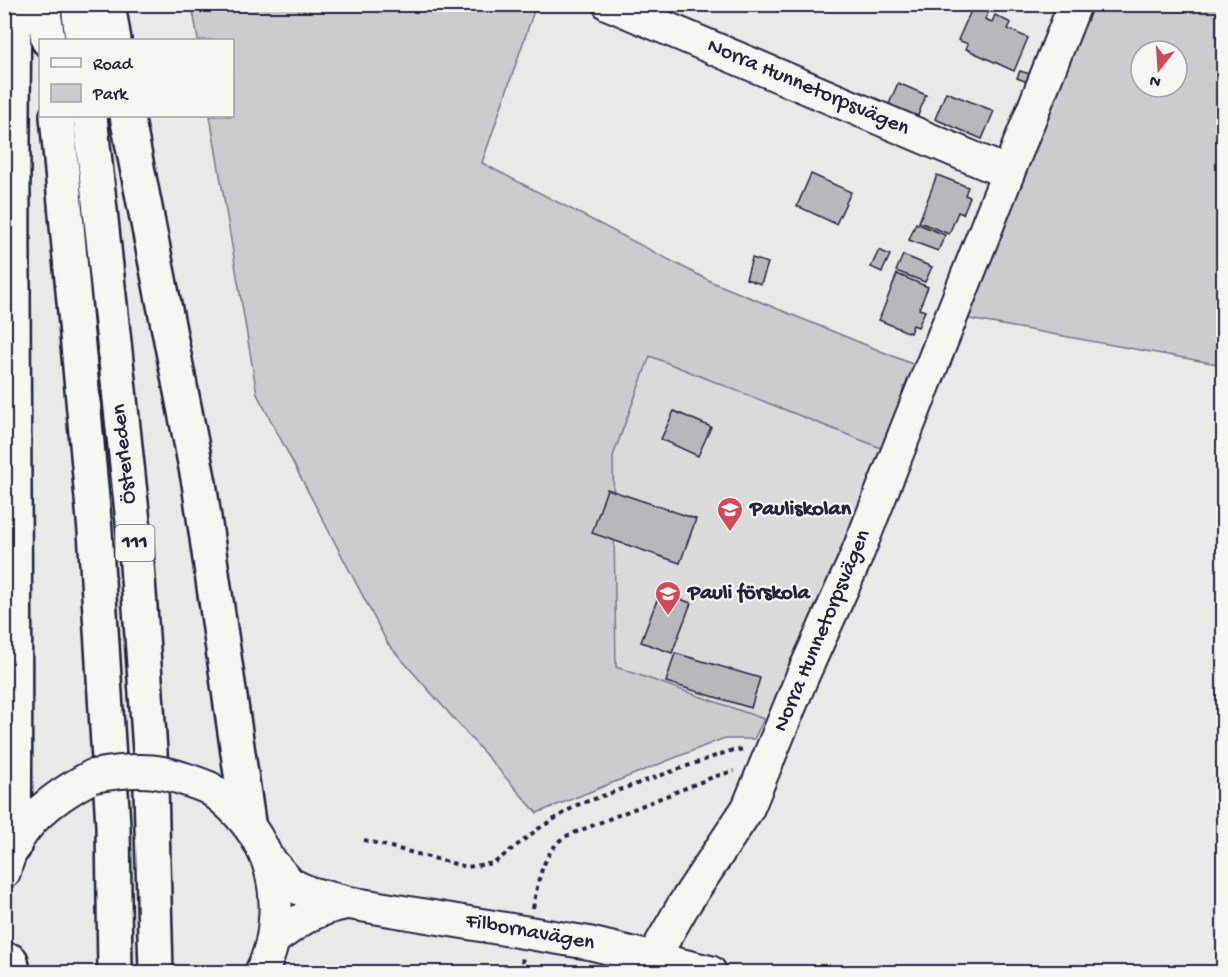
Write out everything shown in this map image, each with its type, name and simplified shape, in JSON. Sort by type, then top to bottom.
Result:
[{"type":"main road","points":[[9,859],[16,498],[13,268],[14,4]]},
{"type":"main road","points":[[43,4],[48,39]]},
{"type":"main road","points":[[78,4],[82,39]]},
{"type":"main road","points":[[108,4],[114,39]]},
{"type":"main road","name":"Österleden","points":[[57,117],[95,531],[113,825],[115,972]]},
{"type":"main road","name":"Österleden","points":[[90,117],[136,550],[150,751],[156,972]]},
{"type":"main road","points":[[127,117],[199,483],[248,822]]},
{"type":"street","name":"Norra Hunnetorpsvägen","points":[[609,4],[1006,172]]},
{"type":"street","name":"Norra Hunnetorpsvägen","points":[[650,965],[683,906],[748,808],[854,562],[1006,172],[1075,4]]},
{"type":"street","points":[[9,859],[34,816],[60,793],[93,776],[132,769],[172,773],[209,788],[230,803],[248,822],[270,861],[277,900],[274,939],[261,972]]},
{"type":"street","name":"Filbornavägen","points":[[270,861],[290,884],[309,893],[349,903],[589,943],[650,965],[710,972]]},
{"type":"street","name":"Filbornavägen","points":[[274,939],[314,911],[349,903]]},
{"type":"path","points":[[364,840],[467,867],[482,867],[509,854],[538,829],[577,805],[729,752],[770,755]]},
{"type":"path","points":[[532,912],[542,865],[552,849],[564,837],[770,755]]},
{"type":"path","points":[[521,972],[524,950]]},
{"type":"shaded area","name":"Pauliskolan","points":[[650,356],[881,448],[823,593],[764,719],[616,667],[613,456]]},
{"type":"green space","points":[[192,5],[536,5],[482,163],[712,282],[922,368],[881,448],[650,356],[613,456],[616,667],[764,719],[754,739],[722,739],[537,813],[388,644],[257,394],[210,117],[234,117],[234,39],[198,39]]},
{"type":"green space","points":[[1088,5],[1223,5],[1223,365],[958,317]]},
{"type":"building","points":[[974,4],[992,5],[985,19],[992,22],[995,15],[1011,23],[1008,29],[1028,38],[1014,71],[966,49],[968,44],[958,40]]},
{"type":"building","points":[[1020,71],[1033,75],[1030,83],[1017,78]]},
{"type":"building","points":[[898,83],[926,95],[915,123],[886,111]]},
{"type":"building","points":[[946,92],[994,111],[982,139],[935,119]]},
{"type":"building","points":[[811,174],[851,192],[836,224],[797,206]]},
{"type":"building","points":[[937,175],[968,187],[965,195],[970,197],[963,214],[958,212],[949,234],[919,222]]},
{"type":"building","points":[[916,223],[945,235],[938,251],[909,240]]},
{"type":"building","points":[[879,250],[890,255],[882,272],[871,267]]},
{"type":"building","points":[[903,255],[932,267],[925,282],[896,271]]},
{"type":"building","points":[[752,258],[768,263],[761,284],[746,279]]},
{"type":"building","points":[[897,274],[928,287],[919,309],[925,311],[918,327],[913,325],[910,333],[879,320]]},
{"type":"building","points":[[674,411],[711,427],[698,456],[661,439]]},
{"type":"building","points":[[607,489],[696,519],[680,563],[592,533]]},
{"type":"building","points":[[660,592],[691,603],[672,653],[641,642]]},
{"type":"building","points":[[675,653],[760,678],[751,708],[666,682]]},
{"type":"place","name":"Pauliskolan","points":[[730,533]]},
{"type":"place","name":"Pauli förskola","points":[[668,617]]}]
